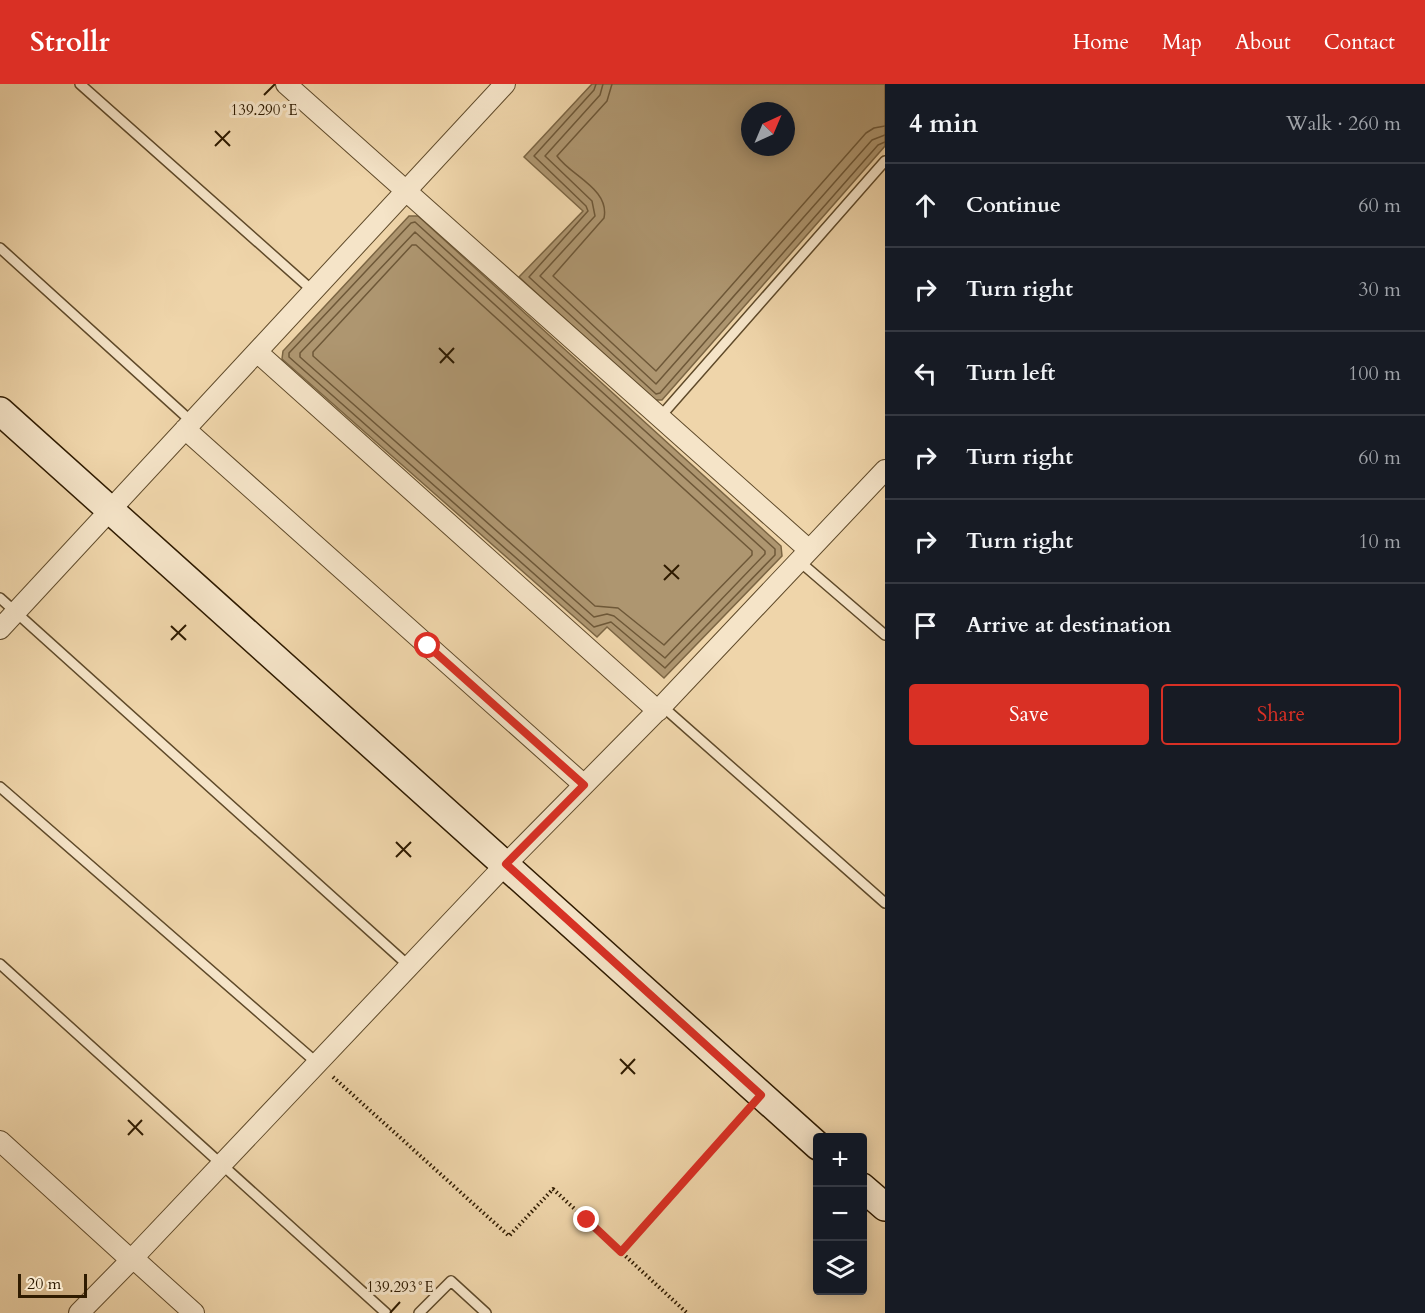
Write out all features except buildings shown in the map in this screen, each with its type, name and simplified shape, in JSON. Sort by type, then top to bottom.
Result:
[{"type":"street","points":[[286,84],[660,417],[804,555]]},
{"type":"street","points":[[0,629],[505,84]]},
{"type":"street","points":[[257,352],[660,708]]},
{"type":"street","points":[[0,411],[813,1142]]},
{"type":"street","points":[[188,426],[584,785]]},
{"type":"street","points":[[79,1313],[506,864],[660,708],[885,470]]},
{"type":"street","points":[[0,1141],[131,1260],[133,1258],[194,1313]]},
{"type":"street","points":[[863,1187],[885,1207]]},
{"type":"lane","points":[[80,84],[313,291]]},
{"type":"lane","points":[[660,417],[885,161]]},
{"type":"lane","points":[[0,248],[188,426]]},
{"type":"lane","points":[[804,555],[885,634]]},
{"type":"lane","points":[[0,598],[409,966]]},
{"type":"lane","points":[[660,708],[885,903]]},
{"type":"lane","points":[[0,787],[317,1063]]},
{"type":"lane","points":[[0,964],[386,1313]]},
{"type":"lane","points":[[419,1313],[451,1281],[486,1313]]},
{"type":"path","points":[[317,1063],[509,1236],[553,1189],[687,1313]]},
{"type":"path","points":[[621,1252],[761,1095]]},
{"type":"water","points":[[592,84],[885,84],[885,146],[662,400],[653,400],[519,277],[583,211],[524,157]]},
{"type":"water","points":[[409,216],[418,216],[781,546],[782,556],[664,678],[607,627],[597,637],[282,359],[283,351]]},
{"type":"route","points":[[428,646],[584,785],[506,864],[761,1095],[621,1252],[587,1220]]}]
